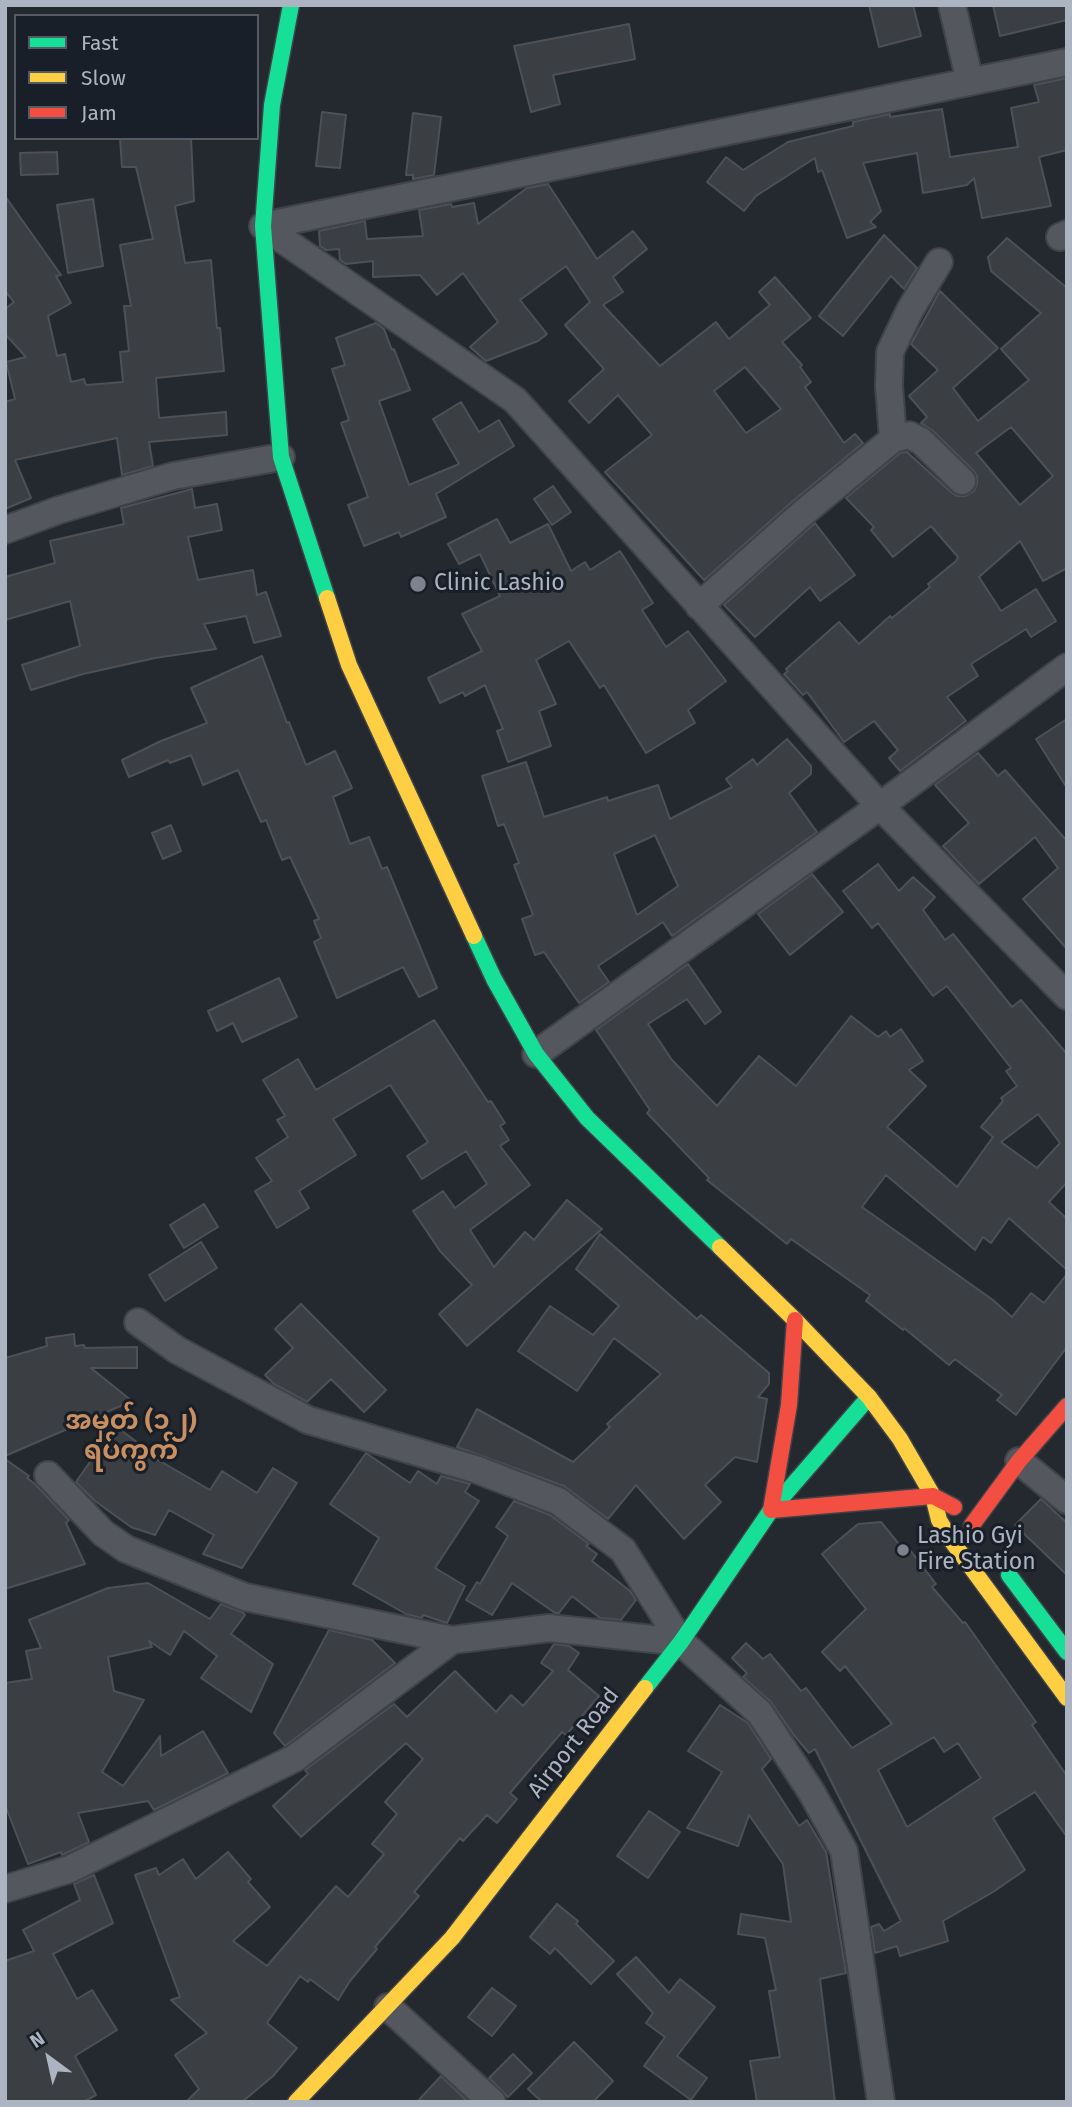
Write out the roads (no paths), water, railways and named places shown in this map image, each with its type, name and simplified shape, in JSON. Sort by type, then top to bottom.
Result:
[{"type":"main road","points":[[290,5],[272,105],[263,226],[281,457],[349,665],[494,979],[536,1054],[587,1118],[795,1320],[869,1396],[900,1439],[933,1496],[939,1520],[951,1540],[1067,1698]]},
{"type":"main road","points":[[795,1320],[789,1405],[771,1510],[933,1496],[956,1508],[976,1531],[1019,1461],[1067,1406]]},
{"type":"main road","name":"Airport Road","points":[[296,2102],[452,1938],[681,1642],[771,1510],[869,1396]]},
{"type":"main road","points":[[996,1557],[1067,1652]]},
{"type":"street","points":[[952,5],[970,82]]},
{"type":"street","points":[[263,226],[1067,62]]},
{"type":"street","points":[[263,226],[514,400],[880,806],[1067,996]]},
{"type":"street","points":[[893,439],[889,386],[890,352],[910,310],[939,262]]},
{"type":"street","points":[[699,606],[803,513],[893,439],[909,435],[921,441],[962,481]]},
{"type":"street","points":[[5,530],[59,510],[173,476],[281,457]]},
{"type":"street","points":[[536,1054],[880,806],[1067,667]]},
{"type":"street","points":[[138,1322],[177,1350],[308,1420],[475,1469],[558,1502],[623,1550],[681,1642],[760,1713],[812,1793],[844,1851],[881,2102]]},
{"type":"street","points":[[1019,1461],[1067,1500]]},
{"type":"street","points":[[48,1475],[103,1533],[126,1549],[245,1597],[452,1640],[549,1628],[681,1642]]},
{"type":"street","points":[[5,1889],[70,1869],[295,1758],[452,1640]]},
{"type":"street","points":[[388,2007],[492,2102]]},
{"type":"place","name":"Clinic Lashio","points":[[418,584]]},
{"type":"place","name":"Lashio Gyi Fire Station","points":[[903,1550]]},
{"type":"district","name":"အမှတ် (၁၂) ရပ်ကွက်","points":[[131,1437]]}]
